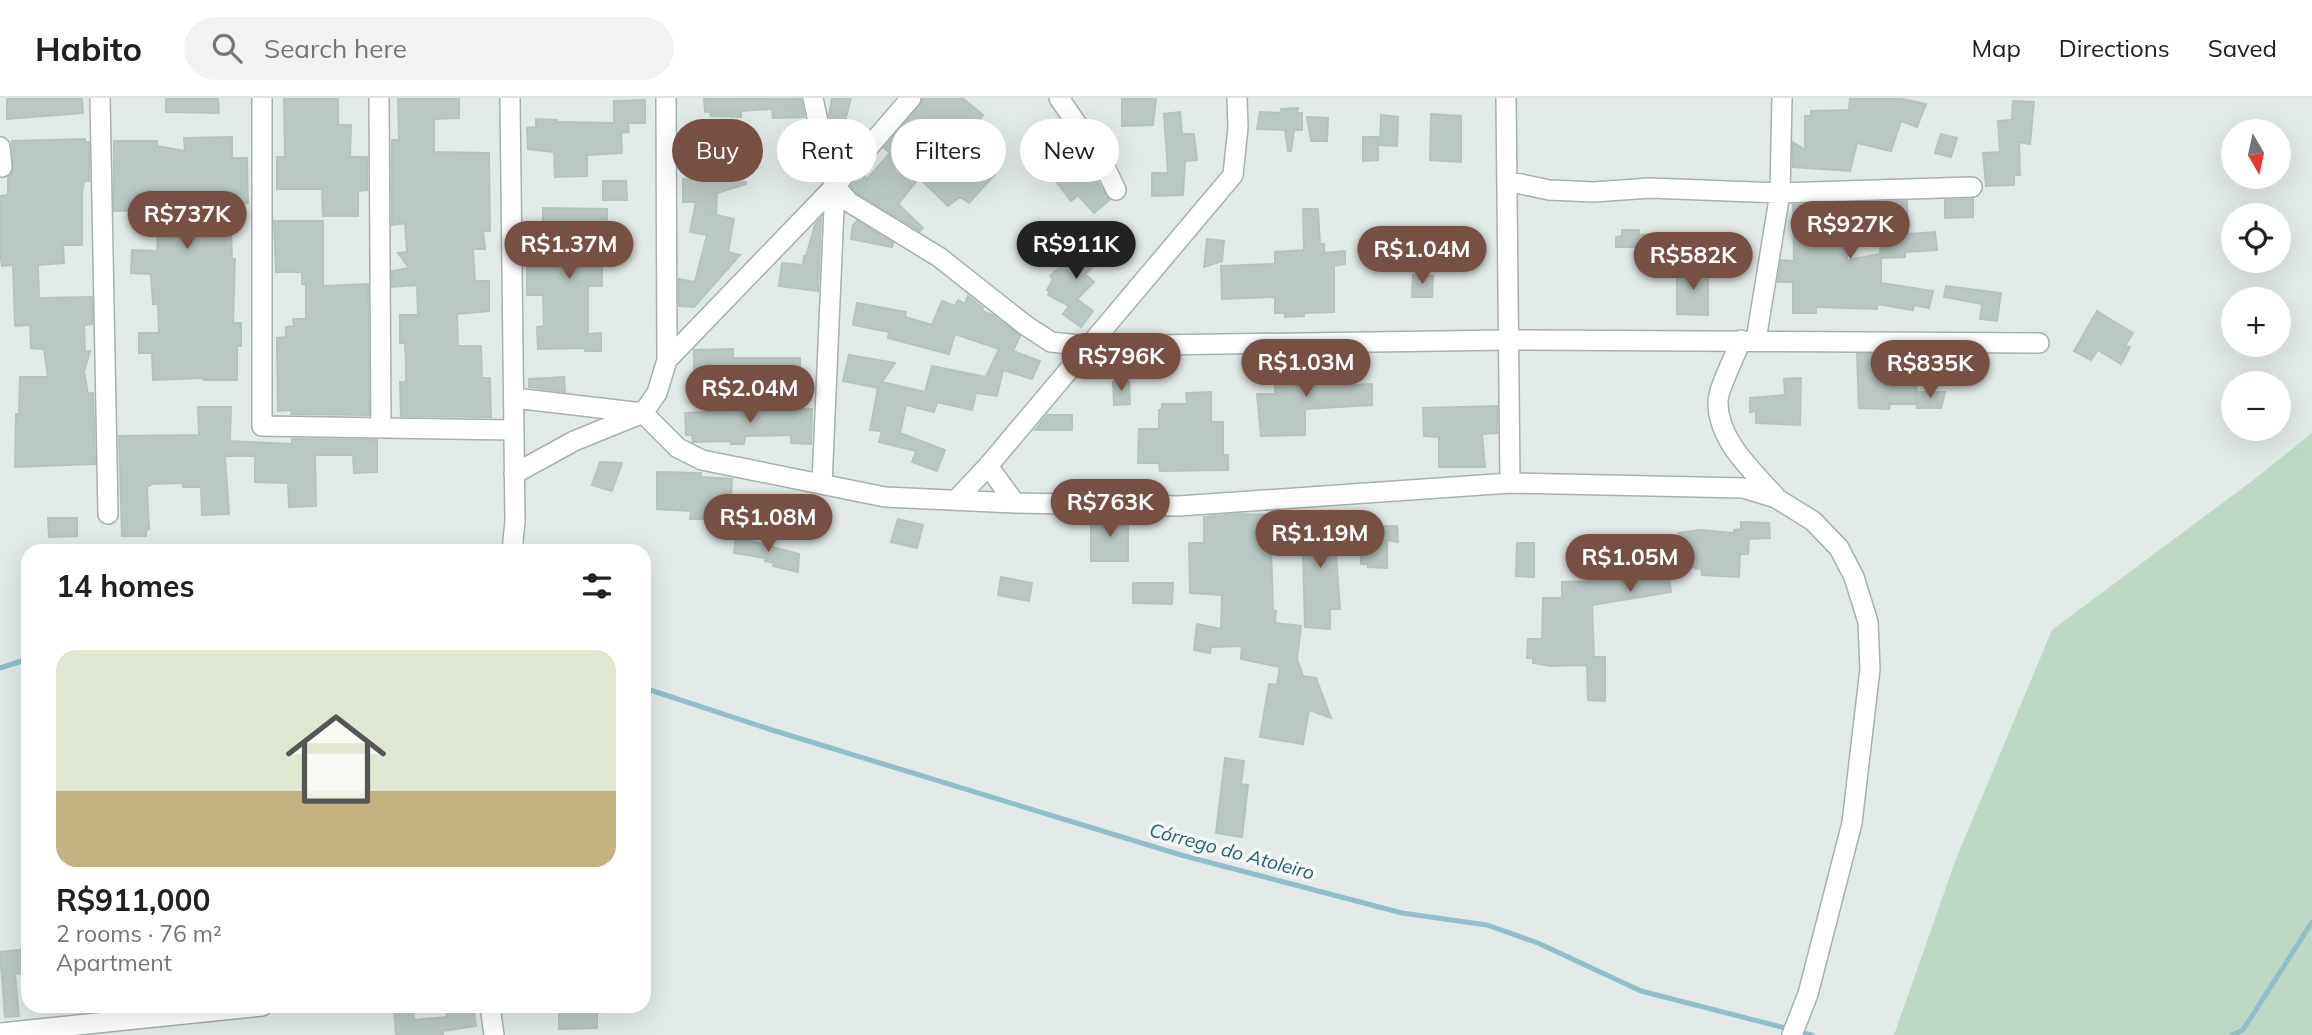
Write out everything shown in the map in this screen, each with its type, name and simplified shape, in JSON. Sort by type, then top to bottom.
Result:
[{"type":"street","points":[[100,98],[108,514]]},
{"type":"street","points":[[262,98],[262,426],[514,430]]},
{"type":"street","points":[[379,98],[381,428]]},
{"type":"street","points":[[510,98],[515,521],[513,544]]},
{"type":"street","points":[[514,474],[575,440],[643,413],[657,393],[667,360],[666,98]]},
{"type":"street","points":[[813,98],[827,164],[835,186],[849,202],[939,257],[1051,342],[1088,346],[1508,340],[2039,344]]},
{"type":"street","points":[[667,360],[835,186],[911,98]]},
{"type":"street","points":[[1059,98],[1102,161],[1116,191]]},
{"type":"street","points":[[957,500],[1233,175],[1238,127],[1237,98]]},
{"type":"street","points":[[1506,98],[1510,484]]},
{"type":"street","points":[[1776,498],[1734,449],[1721,425],[1717,400],[1749,340],[1780,193],[1782,98]]},
{"type":"street","points":[[1507,181],[1549,190],[1594,192],[1650,188],[1780,193],[1972,187]]},
{"type":"street","points":[[822,484],[835,186]]},
{"type":"street","points":[[514,398],[643,413],[678,448],[702,460],[885,496],[1015,503],[1179,506],[1510,484],[1744,488],[1776,498],[1813,521],[1839,548],[1854,577],[1868,622],[1870,669],[1852,823],[1808,994],[1791,1035]]},
{"type":"street","points":[[988,466],[1015,503]]},
{"type":"street","points":[[0,1033],[209,1013]]},
{"type":"street","points":[[491,1013],[494,1035]]},
{"type":"green space","points":[[2312,433],[2312,1035],[1894,1035],[1956,859],[2052,630]]},
{"type":"building","points":[[7,98],[82,98],[83,113],[7,119]]},
{"type":"building","points":[[166,98],[218,98],[219,113],[166,112]]},
{"type":"building","points":[[284,98],[338,98],[338,125],[351,125],[350,157],[367,157],[367,190],[358,191],[358,216],[323,216],[322,189],[277,189],[277,157],[285,157]]},
{"type":"building","points":[[398,98],[459,98],[459,118],[434,119],[434,152],[489,153],[490,231],[483,231],[485,249],[473,249],[475,281],[489,281],[489,311],[457,314],[458,346],[481,346],[482,378],[490,378],[491,417],[401,416],[400,382],[406,382],[406,363],[405,343],[400,343],[400,315],[418,315],[417,285],[392,287],[392,271],[409,268],[398,253],[407,252],[405,223],[392,225],[392,140],[399,140]]},
{"type":"building","points":[[704,98],[801,99],[804,117],[773,118],[772,109],[741,111],[741,117],[711,116],[710,112],[705,112]]},
{"type":"building","points":[[832,98],[851,98],[846,119],[830,119]]},
{"type":"building","points":[[923,98],[962,98],[983,115],[980,119],[909,119]]},
{"type":"building","points":[[1122,98],[1156,98],[1153,125],[1122,126]]},
{"type":"building","points":[[1850,98],[1897,98],[1926,104],[1917,127],[1901,121],[1891,151],[1857,143],[1850,171],[1793,167],[1793,142],[1805,150],[1805,116],[1811,116],[1811,111],[1849,110]]},
{"type":"building","points":[[645,100],[645,123],[628,123],[629,132],[621,133],[622,153],[587,155],[587,176],[555,177],[554,152],[528,149],[527,128],[536,127],[536,119],[614,123],[614,101]]},
{"type":"building","points":[[2013,101],[2034,102],[2030,144],[2019,142],[2020,175],[2014,175],[2014,185],[1986,186],[1983,153],[2000,152],[1998,121],[2012,120]]},
{"type":"building","points":[[1298,108],[1297,113],[1302,113],[1302,130],[1294,130],[1291,151],[1288,151],[1285,130],[1257,129],[1260,112],[1282,113],[1281,109]]},
{"type":"building","points":[[1180,112],[1182,134],[1194,134],[1197,160],[1185,161],[1183,195],[1152,196],[1152,173],[1168,173],[1164,114]]},
{"type":"building","points":[[1431,114],[1461,116],[1461,162],[1430,160]]},
{"type":"building","points":[[1381,115],[1398,117],[1397,146],[1380,145]]},
{"type":"building","points":[[1307,117],[1328,118],[1327,141],[1311,141]]},
{"type":"building","points":[[1941,134],[1957,138],[1951,157],[1935,153]]},
{"type":"building","points":[[232,137],[232,158],[247,158],[248,203],[230,203],[232,259],[235,259],[233,323],[241,323],[241,346],[237,346],[237,380],[153,380],[152,353],[139,353],[139,333],[159,333],[158,304],[153,304],[151,274],[131,273],[132,250],[157,251],[159,210],[114,211],[114,141],[157,141],[157,146],[185,151],[184,138]]},
{"type":"building","points":[[1363,137],[1378,137],[1378,160],[1363,161]]},
{"type":"building","points":[[85,139],[85,142],[89,142],[89,181],[84,181],[82,192],[82,245],[63,245],[64,263],[38,265],[39,298],[92,297],[92,324],[84,325],[85,352],[90,351],[84,372],[88,394],[93,393],[95,464],[15,467],[20,377],[48,377],[44,349],[31,348],[30,325],[15,326],[13,265],[2,266],[0,252],[0,196],[8,195],[8,178],[13,171],[12,141]]},
{"type":"building","points":[[891,140],[891,182],[916,182],[898,204],[923,228],[920,231],[857,193],[851,186],[855,182],[877,182],[877,168],[890,153],[884,148]]},
{"type":"building","points":[[603,181],[626,181],[627,200],[603,200]]},
{"type":"building","points":[[683,182],[746,182],[717,193],[716,215],[734,219],[728,252],[740,255],[694,307],[679,306],[679,279],[695,282],[707,235],[690,232],[696,202],[683,202]]},
{"type":"building","points":[[923,182],[988,182],[969,203],[960,197],[948,206]]},
{"type":"building","points":[[1057,182],[1098,182],[1109,200],[1094,213],[1078,195],[1071,201]]},
{"type":"building","points":[[1973,199],[1973,217],[1945,218],[1945,200]]},
{"type":"building","points":[[1907,201],[1908,234],[1935,232],[1937,250],[1905,252],[1905,257],[1881,258],[1881,283],[1933,291],[1929,308],[1914,305],[1913,310],[1877,304],[1877,309],[1816,307],[1816,313],[1793,313],[1793,282],[1778,282],[1781,260],[1794,261],[1793,205],[1822,204],[1822,211],[1853,212],[1853,226],[1847,226],[1847,260],[1880,254],[1881,202]]},
{"type":"building","points":[[543,208],[607,209],[607,234],[588,234],[588,265],[602,265],[602,286],[588,286],[588,334],[601,333],[601,351],[585,351],[585,348],[538,349],[537,327],[544,326],[543,295],[527,295],[527,266],[565,265],[564,232],[543,232]]},
{"type":"building","points":[[1303,209],[1318,209],[1320,244],[1324,244],[1324,253],[1345,251],[1345,264],[1334,266],[1334,312],[1285,317],[1285,313],[1275,313],[1275,297],[1222,299],[1221,266],[1275,264],[1275,252],[1304,250]]},
{"type":"building","points":[[821,218],[818,291],[779,286],[782,263],[803,265],[815,225]]},
{"type":"building","points":[[274,221],[323,221],[323,286],[368,284],[369,415],[291,414],[292,410],[278,411],[277,338],[286,337],[286,327],[294,326],[293,319],[306,319],[306,284],[302,284],[302,272],[276,272]]},
{"type":"building","points":[[857,221],[893,243],[892,247],[851,239],[853,225]]},
{"type":"building","points":[[1622,230],[1639,230],[1639,235],[1669,233],[1670,255],[1649,257],[1649,247],[1616,247],[1616,237],[1622,236]]},
{"type":"building","points":[[1707,233],[1735,234],[1733,260],[1708,259]]},
{"type":"building","points":[[1090,239],[1106,255],[1085,274],[1094,282],[1077,299],[1093,311],[1081,327],[1063,314],[1069,306],[1048,295],[1050,292],[1047,290],[1053,279],[1050,276]]},
{"type":"building","points":[[1207,239],[1224,241],[1222,261],[1204,267]]},
{"type":"building","points":[[1677,270],[1708,271],[1708,315],[1677,314]]},
{"type":"building","points":[[1413,275],[1433,276],[1432,297],[1412,297]]},
{"type":"building","points":[[1946,286],[2001,293],[1997,321],[1980,319],[1982,304],[1944,297]]},
{"type":"building","points":[[968,296],[983,308],[982,311],[992,315],[1020,336],[1013,351],[1040,361],[1032,379],[1003,370],[997,396],[976,393],[972,410],[937,402],[934,412],[906,405],[900,433],[945,450],[937,471],[912,462],[916,451],[879,442],[882,431],[870,430],[878,388],[843,381],[849,355],[895,363],[882,382],[925,392],[932,366],[986,377],[999,349],[955,334],[949,354],[888,338],[889,332],[853,325],[857,303],[906,312],[905,317],[932,325],[942,301],[955,306],[958,300],[965,304]]},
{"type":"building","points":[[2097,311],[2133,333],[2125,346],[2130,347],[2121,364],[2098,350],[2091,360],[2074,351]]},
{"type":"building","points":[[733,349],[733,358],[800,358],[800,377],[749,377],[749,384],[705,385],[705,382],[698,382],[698,370],[694,370],[694,350]]},
{"type":"building","points":[[1857,354],[1896,354],[1897,365],[1916,364],[1917,404],[1890,404],[1889,409],[1859,408]]},
{"type":"building","points":[[1306,357],[1326,357],[1326,381],[1351,380],[1351,385],[1372,384],[1372,405],[1305,409],[1305,435],[1261,436],[1257,394],[1275,394],[1275,374],[1293,375],[1293,371],[1307,372]]},
{"type":"building","points":[[564,377],[565,392],[529,387],[529,379]]},
{"type":"building","points":[[1801,378],[1800,425],[1756,423],[1756,411],[1750,412],[1750,398],[1785,395],[1784,379]]},
{"type":"building","points":[[1113,382],[1129,382],[1130,404],[1114,405]]},
{"type":"building","points":[[1211,392],[1211,422],[1223,422],[1223,455],[1228,455],[1228,470],[1160,471],[1159,463],[1138,463],[1139,429],[1159,429],[1159,410],[1162,410],[1162,404],[1187,404],[1186,393]]},
{"type":"building","points":[[1916,392],[1945,392],[1941,408],[1917,408]]},
{"type":"building","points":[[1497,406],[1497,433],[1482,434],[1485,467],[1439,467],[1439,437],[1424,436],[1423,408]]},
{"type":"building","points":[[198,407],[231,407],[230,441],[292,444],[292,439],[377,440],[377,472],[354,473],[353,455],[315,455],[316,506],[289,507],[288,483],[255,482],[255,456],[225,456],[229,514],[202,515],[201,487],[183,487],[183,483],[150,484],[147,486],[149,529],[146,530],[146,536],[122,536],[119,436],[199,435]]},
{"type":"building","points":[[812,409],[811,444],[791,443],[791,435],[745,436],[744,444],[731,444],[731,441],[693,442],[692,435],[686,435],[685,413]]},
{"type":"building","points":[[1047,415],[1072,415],[1072,430],[1035,430]]},
{"type":"building","points":[[600,462],[622,463],[612,491],[592,485]]},
{"type":"building","points":[[657,472],[701,473],[701,477],[732,479],[730,516],[708,515],[708,519],[690,519],[691,511],[657,509]]},
{"type":"building","points":[[1333,513],[1340,609],[1330,609],[1330,629],[1305,627],[1302,515]]},
{"type":"building","points":[[1270,515],[1275,623],[1301,626],[1297,659],[1303,676],[1316,678],[1331,718],[1309,710],[1303,744],[1260,737],[1269,684],[1277,685],[1280,667],[1241,659],[1242,646],[1211,647],[1210,653],[1194,650],[1197,624],[1221,629],[1222,595],[1190,593],[1189,543],[1204,543],[1204,517]]},
{"type":"building","points":[[1091,517],[1128,517],[1128,561],[1091,561]]},
{"type":"building","points":[[48,518],[77,518],[77,536],[49,537]]},
{"type":"building","points":[[898,519],[923,525],[917,548],[891,542]]},
{"type":"building","points":[[1741,522],[1769,523],[1770,538],[1749,539],[1748,554],[1740,554],[1739,577],[1702,575],[1701,568],[1695,567],[1668,570],[1671,592],[1592,605],[1594,657],[1605,657],[1605,701],[1588,700],[1587,665],[1550,666],[1533,663],[1533,658],[1527,658],[1528,639],[1542,639],[1543,598],[1562,598],[1562,582],[1604,581],[1602,558],[1680,547],[1678,533],[1700,530],[1734,533],[1734,530],[1741,529]]},
{"type":"building","points":[[1397,526],[1398,542],[1387,540],[1387,568],[1361,564],[1361,535],[1352,534],[1352,527]]},
{"type":"building","points":[[736,537],[799,554],[798,572],[773,566],[774,563],[765,561],[766,558],[734,553]]},
{"type":"building","points":[[1517,543],[1534,543],[1534,577],[1516,576]]},
{"type":"building","points":[[1001,577],[1032,583],[1029,601],[998,595]]},
{"type":"building","points":[[1133,583],[1173,583],[1172,604],[1133,603]]},
{"type":"building","points":[[1225,758],[1244,761],[1241,784],[1248,785],[1242,837],[1216,833]]},
{"type":"building","points":[[21,950],[21,973],[15,974],[19,1016],[5,1017],[0,952]]},
{"type":"building","points":[[394,1013],[413,1013],[414,1020],[447,1017],[447,1013],[474,1013],[476,1026],[443,1031],[443,1035],[396,1035]]},
{"type":"building","points":[[559,1013],[597,1013],[597,1028],[559,1029]]},
{"type":"waterway","name":"Córrego do Atoleiro","points":[[0,668],[21,661]]},
{"type":"waterway","name":"Córrego do Atoleiro","points":[[651,690],[1181,855],[1402,913],[1487,925],[1538,943],[1641,991],[1789,1029]]},
{"type":"waterway","name":"Córrego do Atoleiro","points":[[2232,1035],[2243,1030],[2312,922]]},
{"type":"waterway","name":"Córrego do Atoleiro","points":[[1799,1032],[1812,1035]]}]
